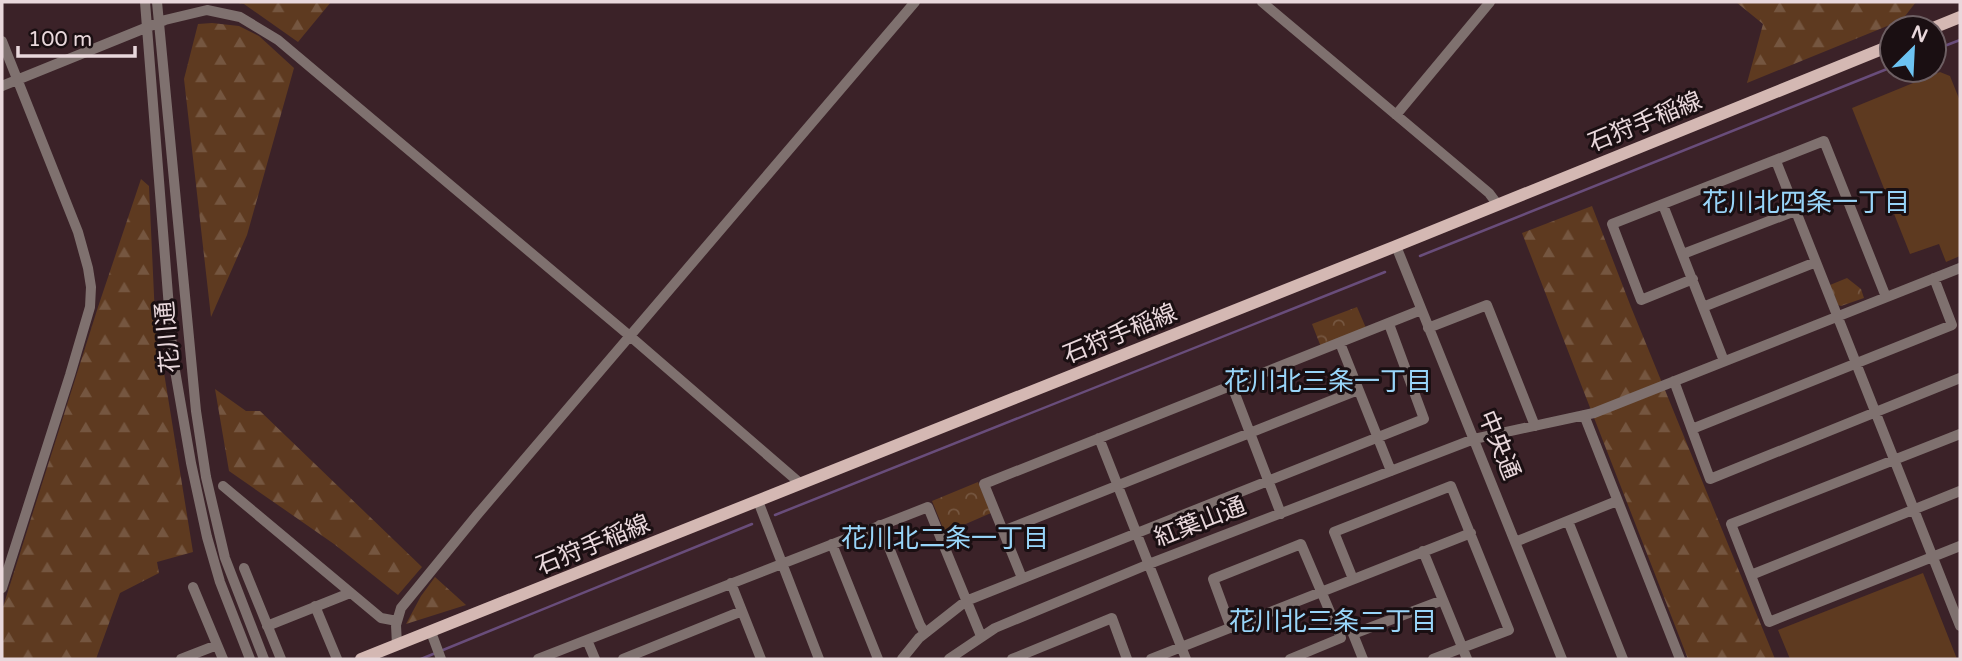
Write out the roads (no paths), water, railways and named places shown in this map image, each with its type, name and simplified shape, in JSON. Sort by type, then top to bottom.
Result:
[{"type":"main road","name":"石狩手稲線","points":[[361,659],[1878,51]]},
{"type":"street","name":"花川通","points":[[145,2],[173,359],[206,537],[250,659]]},
{"type":"street","name":"花川通","points":[[157,2],[196,411],[206,477],[225,558],[264,659]]},
{"type":"street","points":[[397,645],[397,621],[401,608],[477,515],[915,2]]},
{"type":"street","points":[[1262,2],[1489,193],[1498,205]]},
{"type":"street","points":[[1396,115],[1490,2]]},
{"type":"street","points":[[2,86],[159,23],[207,10],[240,17],[263,29],[631,337],[801,484]]},
{"type":"street","points":[[2,41],[78,232],[91,287],[90,307],[70,375],[2,588]]},
{"type":"street","points":[[1693,279],[1641,300],[1612,224],[1824,141],[1886,297]]},
{"type":"street","points":[[1776,161],[1933,557],[1956,602],[1960,626]]},
{"type":"street","points":[[1663,205],[1724,361]]},
{"type":"street","points":[[1683,254],[1796,211]]},
{"type":"street","name":"中央通","points":[[1396,246],[1562,659]]},
{"type":"street","points":[[1703,307],[1816,262]]},
{"type":"street","name":"紅葉山通","points":[[949,659],[981,636],[1013,620],[1149,564],[1474,439],[1584,415],[1960,268]]},
{"type":"street","points":[[1692,429],[1952,325],[1934,278]]},
{"type":"street","points":[[1429,328],[1487,305],[1535,426]]},
{"type":"street","points":[[1022,578],[984,484],[1421,310]]},
{"type":"street","points":[[902,659],[925,633],[966,601],[1424,419],[1389,324]]},
{"type":"street","points":[[1340,343],[1391,471]]},
{"type":"street","points":[[1674,381],[1710,479],[1960,378]]},
{"type":"street","points":[[1232,386],[1281,514]]},
{"type":"street","points":[[1003,531],[1358,390]]},
{"type":"street","points":[[1584,415],[1680,659]]},
{"type":"street","points":[[1960,434],[1731,524],[1769,622],[1960,546]]},
{"type":"street","points":[[1099,438],[1186,659]]},
{"type":"street","points":[[223,486],[381,618],[397,621]]},
{"type":"street","points":[[1353,579],[1334,532],[1451,486],[1509,630],[1433,659]]},
{"type":"street","points":[[1751,575],[1960,491]]},
{"type":"street","points":[[758,501],[819,659]]},
{"type":"street","points":[[1515,542],[1617,501]]},
{"type":"street","points":[[538,659],[928,506],[981,636]]},
{"type":"street","points":[[1568,521],[1623,659]]},
{"type":"street","points":[[880,525],[925,633]]},
{"type":"street","points":[[1151,659],[1471,533]]},
{"type":"street","points":[[832,544],[878,659]]},
{"type":"street","points":[[1231,628],[1213,579],[1301,544],[1341,638],[1290,659]]},
{"type":"street","points":[[1423,551],[1467,659]]},
{"type":"street","points":[[244,568],[281,659]]},
{"type":"street","points":[[731,583],[761,659]]},
{"type":"street","points":[[193,587],[223,659]]},
{"type":"street","points":[[267,626],[350,593]]},
{"type":"street","points":[[1363,659],[1353,634],[1443,600]]},
{"type":"street","points":[[315,606],[337,659]]},
{"type":"street","points":[[624,659],[743,611]]},
{"type":"street","points":[[1012,659],[1112,618],[1127,659]]},
{"type":"street","points":[[431,632],[441,658]]},
{"type":"street","points":[[587,640],[595,659]]},
{"type":"street","points":[[181,659],[217,645]]},
{"type":"waterway","points":[[1948,45],[1960,40]]},
{"type":"waterway","points":[[1420,256],[1878,73]]},
{"type":"waterway","points":[[775,515],[1385,272]]},
{"type":"waterway","points":[[421,659],[752,524]]},
{"type":"district","name":"花川北四条一丁目","points":[[1806,202]]},
{"type":"district","name":"花川北三条一丁目","points":[[1328,381]]},
{"type":"district","name":"花川北二条一丁目","points":[[945,538]]},
{"type":"district","name":"花川北三条二丁目","points":[[1333,621]]}]
